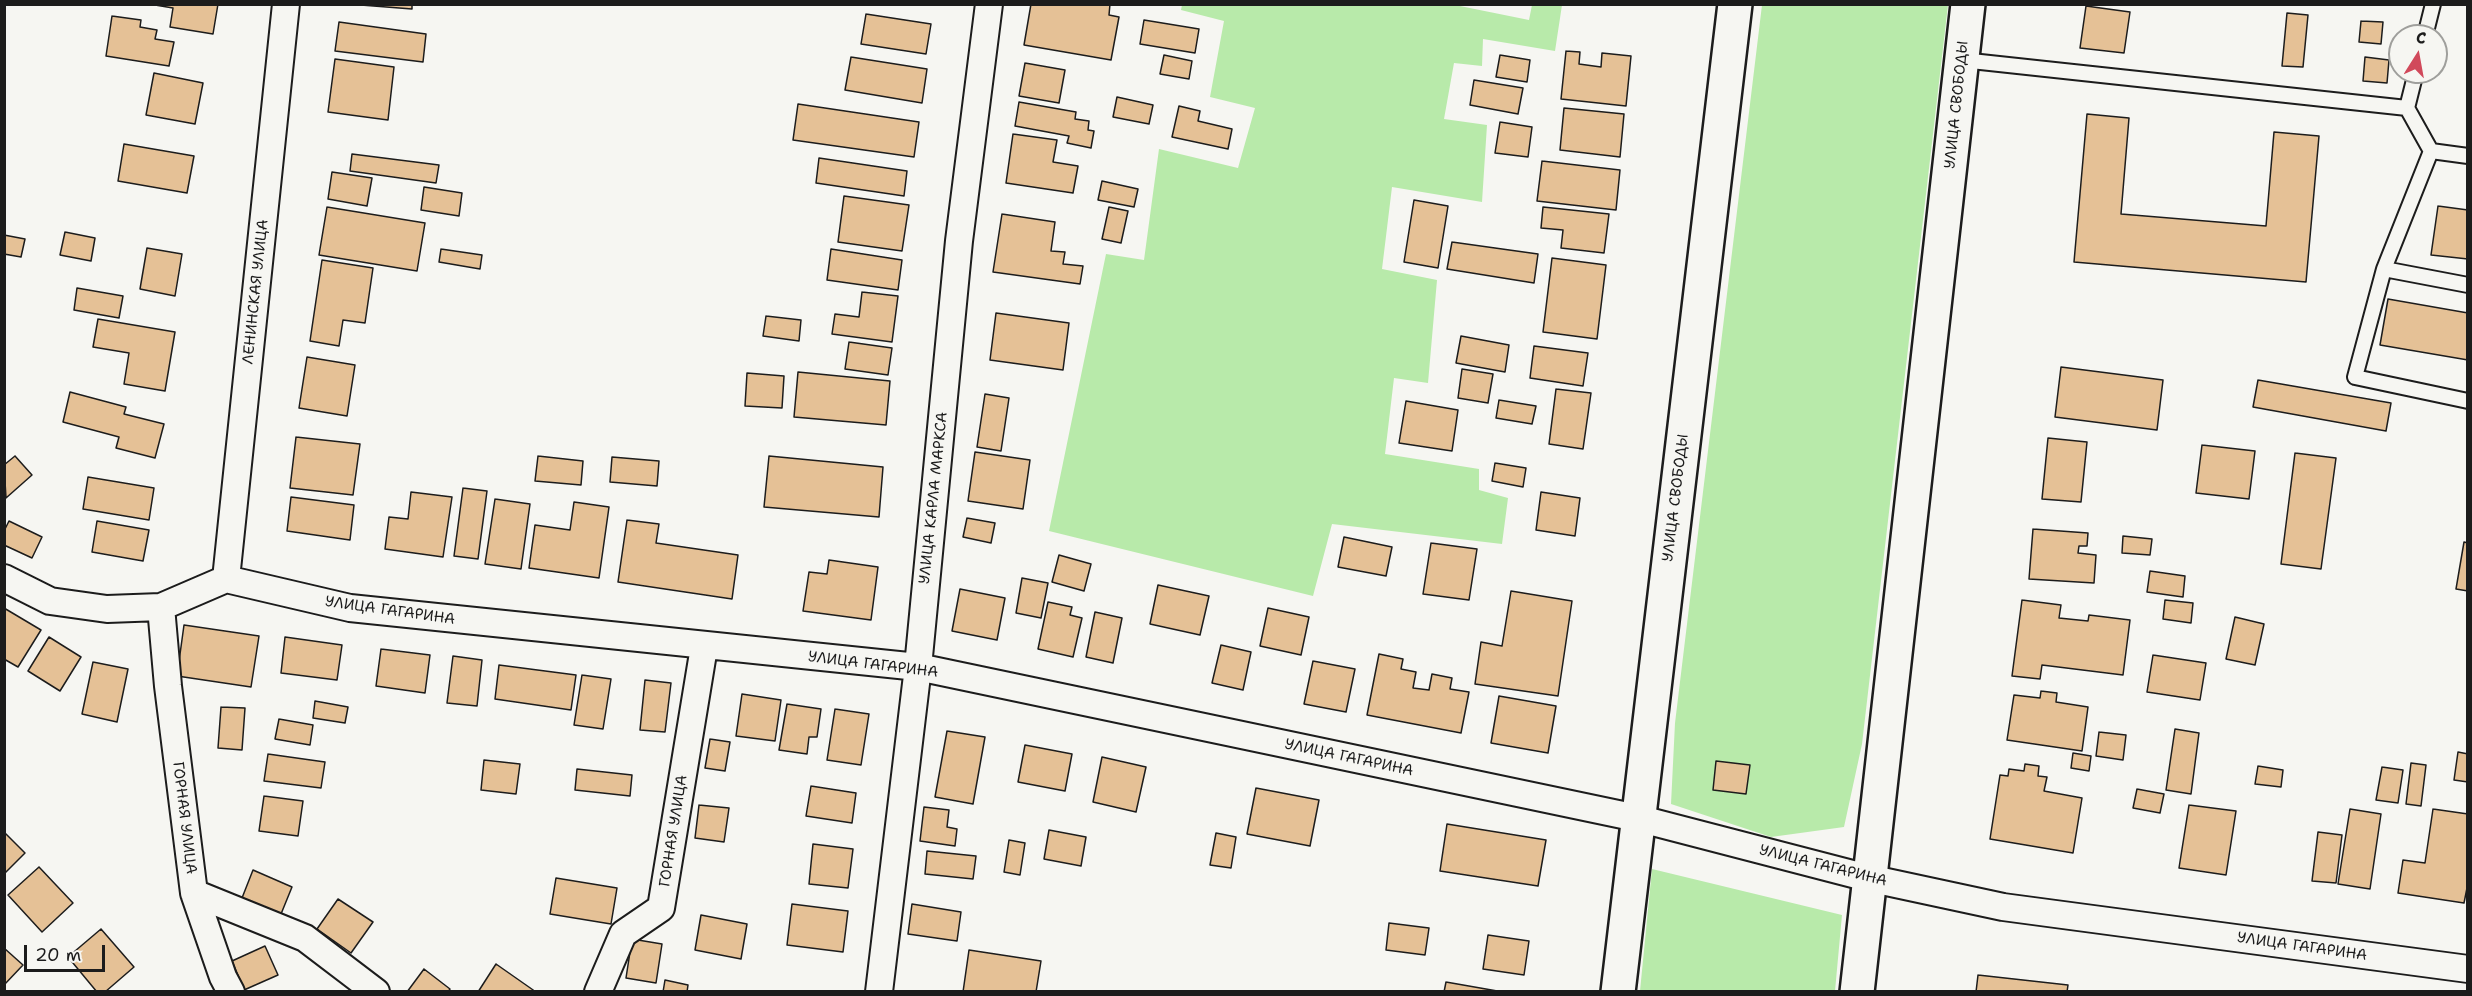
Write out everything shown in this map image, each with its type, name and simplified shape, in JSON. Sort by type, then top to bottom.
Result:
[{"type":"main road","name":"УЛИЦА СВОБОДЫ","points":[[1618,992],[1735,4]]},
{"type":"main road","name":"УЛИЦА СВОБОДЫ","points":[[1857,992],[1968,4]]},
{"type":"street","name":"ЛЕНИНСКАЯ УЛИЦА","points":[[226,579],[286,4]]},
{"type":"street","name":"УЛИЦА КАРЛА МАРКСА","points":[[879,992],[918,668],[959,241],[989,4]]},
{"type":"street","points":[[4,578],[50,601],[106,609],[161,607],[226,579]]},
{"type":"street","name":"УЛИЦА ГАГАРИНА","points":[[226,579],[350,608],[918,668],[1637,818],[1868,878],[2002,906],[2468,969]]},
{"type":"street","name":"ГОРНАЯ УЛИЦА","points":[[161,607],[168,686],[194,893],[305,938],[376,992]]},
{"type":"street","name":"ГОРНАЯ УЛИЦА","points":[[598,992],[622,934],[661,908],[704,647]]},
{"type":"street","points":[[194,893],[223,977],[231,992]]},
{"type":"lane","points":[[2428,24],[2433,4]]},
{"type":"lane","points":[[1962,60],[2407,108]]},
{"type":"lane","points":[[2413,84],[2407,108],[2431,152]]},
{"type":"lane","points":[[2431,152],[2468,156]]},
{"type":"lane","points":[[2431,152],[2384,269],[2355,376],[2468,401]]},
{"type":"lane","points":[[2384,269],[2468,285]]},
{"type":"green space","points":[[1182,5],[1455,5],[1529,20],[1532,5],[1562,5],[1555,51],[1483,39],[1482,66],[1454,63],[1444,119],[1487,125],[1482,202],[1392,187],[1382,269],[1437,280],[1428,383],[1394,378],[1385,454],[1479,469],[1479,490],[1508,498],[1502,544],[1332,524],[1313,596],[1049,531],[1106,254],[1144,260],[1159,149],[1238,168],[1255,108],[1210,97],[1224,21],[1181,10]]},
{"type":"green space","points":[[1762,5],[1948,5],[1862,744],[1844,827],[1771,837],[1671,804],[1675,723]]},
{"type":"green space","points":[[1652,869],[1842,915],[1835,991],[1640,991]]},
{"type":"building","points":[[149,4],[218,4],[213,34],[170,27],[173,8]]},
{"type":"building","points":[[348,4],[412,4],[412,9]]},
{"type":"building","points":[[1031,4],[1110,4],[1109,15],[1119,17],[1111,60],[1024,45]]},
{"type":"building","points":[[2086,6],[2130,12],[2124,53],[2080,48]]},
{"type":"building","points":[[2287,13],[2308,15],[2303,67],[2282,66]]},
{"type":"building","points":[[866,14],[931,24],[926,54],[861,44]]},
{"type":"building","points":[[112,16],[141,20],[140,27],[157,30],[155,39],[174,42],[169,66],[106,56]]},
{"type":"building","points":[[1144,20],[1199,29],[1195,53],[1140,44]]},
{"type":"building","points":[[2361,21],[2383,22],[2381,44],[2359,42]]},
{"type":"building","points":[[339,22],[426,34],[423,62],[335,51]]},
{"type":"building","points":[[1566,51],[1580,52],[1579,64],[1601,67],[1602,53],[1631,56],[1626,106],[1561,99]]},
{"type":"building","points":[[1164,55],[1192,61],[1189,79],[1160,74]]},
{"type":"building","points":[[1500,55],[1530,60],[1527,82],[1496,77]]},
{"type":"building","points":[[851,57],[927,69],[922,103],[845,90]]},
{"type":"building","points":[[2365,57],[2388,60],[2387,83],[2363,81]]},
{"type":"building","points":[[335,59],[394,67],[388,120],[328,112]]},
{"type":"building","points":[[1025,63],[1065,70],[1059,103],[1019,96]]},
{"type":"building","points":[[154,73],[203,83],[195,124],[146,115]]},
{"type":"building","points":[[1474,80],[1523,88],[1518,114],[1470,105]]},
{"type":"building","points":[[1117,97],[1153,105],[1149,124],[1113,117]]},
{"type":"building","points":[[1019,102],[1076,112],[1075,119],[1089,121],[1088,130],[1094,131],[1091,148],[1067,143],[1069,136],[1015,126]]},
{"type":"building","points":[[798,104],[919,122],[914,157],[793,140]]},
{"type":"building","points":[[1179,106],[1200,111],[1198,121],[1232,129],[1228,149],[1172,137]]},
{"type":"building","points":[[1564,108],[1624,114],[1620,157],[1560,150]]},
{"type":"building","points":[[2087,114],[2129,118],[2121,214],[2266,226],[2274,132],[2319,136],[2306,282],[2074,262]]},
{"type":"building","points":[[1500,122],[1532,127],[1528,157],[1495,153]]},
{"type":"building","points":[[1013,134],[1057,140],[1053,162],[1078,166],[1073,193],[1006,183]]},
{"type":"building","points":[[124,144],[194,156],[187,193],[118,181]]},
{"type":"building","points":[[352,154],[439,165],[436,183],[350,171]]},
{"type":"building","points":[[819,158],[907,171],[904,196],[816,183]]},
{"type":"building","points":[[1542,161],[1620,170],[1616,210],[1537,201]]},
{"type":"building","points":[[332,172],[372,178],[367,206],[328,199]]},
{"type":"building","points":[[1102,181],[1138,189],[1134,207],[1098,200]]},
{"type":"building","points":[[424,187],[462,193],[459,216],[421,210]]},
{"type":"building","points":[[844,196],[909,205],[902,251],[838,242]]},
{"type":"building","points":[[1414,200],[1448,206],[1438,268],[1404,262]]},
{"type":"building","points":[[2438,206],[2468,210],[2468,259],[2431,255]]},
{"type":"building","points":[[327,207],[425,223],[417,271],[319,255]]},
{"type":"building","points":[[1109,207],[1128,211],[1121,243],[1102,239]]},
{"type":"building","points":[[1543,207],[1609,214],[1604,253],[1561,248],[1563,230],[1541,228]]},
{"type":"building","points":[[1002,214],[1055,222],[1051,251],[1065,252],[1063,264],[1083,266],[1080,284],[993,272]]},
{"type":"building","points":[[65,232],[95,238],[91,261],[60,255]]},
{"type":"building","points":[[4,235],[25,239],[21,257],[4,254]]},
{"type":"building","points":[[1452,242],[1538,254],[1534,283],[1447,269]]},
{"type":"building","points":[[147,248],[182,254],[175,296],[140,289]]},
{"type":"building","points":[[441,249],[482,255],[480,269],[439,262]]},
{"type":"building","points":[[831,249],[902,260],[898,290],[827,280]]},
{"type":"building","points":[[1552,258],[1606,265],[1597,339],[1543,332]]},
{"type":"building","points":[[322,260],[373,268],[365,323],[343,320],[339,346],[310,341]]},
{"type":"building","points":[[77,288],[123,296],[119,318],[74,310]]},
{"type":"building","points":[[862,292],[898,296],[892,342],[832,334],[835,314],[859,317]]},
{"type":"building","points":[[2388,299],[2468,313],[2468,360],[2380,345]]},
{"type":"building","points":[[996,313],[1069,323],[1063,370],[990,360]]},
{"type":"building","points":[[766,316],[801,320],[799,341],[763,336]]},
{"type":"building","points":[[98,319],[175,332],[165,391],[124,384],[129,353],[93,347]]},
{"type":"building","points":[[1461,336],[1509,345],[1505,372],[1456,363]]},
{"type":"building","points":[[849,342],[892,348],[888,375],[845,369]]},
{"type":"building","points":[[1534,346],[1588,353],[1583,386],[1530,378]]},
{"type":"building","points":[[307,357],[355,365],[347,416],[299,408]]},
{"type":"building","points":[[2061,367],[2163,380],[2157,430],[2055,417]]},
{"type":"building","points":[[1462,369],[1493,374],[1488,403],[1458,398]]},
{"type":"building","points":[[798,372],[890,381],[886,425],[794,417]]},
{"type":"building","points":[[747,373],[784,376],[782,408],[745,406]]},
{"type":"building","points":[[2258,380],[2391,403],[2386,431],[2253,407]]},
{"type":"building","points":[[1556,389],[1591,393],[1583,449],[1549,444]]},
{"type":"building","points":[[70,392],[126,407],[124,414],[164,424],[155,458],[116,448],[119,437],[63,422]]},
{"type":"building","points":[[985,394],[1009,398],[1001,451],[977,447]]},
{"type":"building","points":[[1499,400],[1536,406],[1532,424],[1496,418]]},
{"type":"building","points":[[1406,401],[1458,410],[1452,451],[1399,443]]},
{"type":"building","points":[[296,437],[360,444],[353,495],[290,488]]},
{"type":"building","points":[[2048,438],[2087,442],[2081,502],[2042,499]]},
{"type":"building","points":[[2202,445],[2255,451],[2249,499],[2196,493]]},
{"type":"building","points":[[975,452],[1030,460],[1023,509],[968,501]]},
{"type":"building","points":[[2295,453],[2336,458],[2321,569],[2281,564]]},
{"type":"building","points":[[15,456],[32,475],[6,498],[4,465]]},
{"type":"building","points":[[538,456],[583,461],[581,485],[535,481]]},
{"type":"building","points":[[769,456],[883,467],[879,517],[764,507]]},
{"type":"building","points":[[612,457],[659,461],[657,486],[610,482]]},
{"type":"building","points":[[1495,463],[1526,468],[1523,487],[1492,481]]},
{"type":"building","points":[[88,477],[154,488],[149,520],[83,509]]},
{"type":"building","points":[[463,488],[487,491],[478,559],[454,556]]},
{"type":"building","points":[[411,492],[452,497],[443,557],[385,549],[389,517],[408,519]]},
{"type":"building","points":[[1541,492],[1580,498],[1575,536],[1536,530]]},
{"type":"building","points":[[291,497],[354,505],[350,540],[287,531]]},
{"type":"building","points":[[495,499],[530,504],[521,569],[485,564]]},
{"type":"building","points":[[574,502],[609,507],[599,578],[529,568],[535,525],[570,530]]},
{"type":"building","points":[[967,518],[995,523],[991,543],[963,537]]},
{"type":"building","points":[[627,520],[659,524],[656,543],[738,555],[732,599],[618,582]]},
{"type":"building","points":[[9,521],[42,537],[32,558],[4,545],[4,531]]},
{"type":"building","points":[[97,521],[149,530],[143,561],[92,552]]},
{"type":"building","points":[[2033,529],[2088,533],[2087,546],[2079,546],[2078,553],[2096,555],[2094,583],[2029,579]]},
{"type":"building","points":[[2123,536],[2152,539],[2150,555],[2122,553]]},
{"type":"building","points":[[1344,537],[1392,547],[1386,576],[1338,567]]},
{"type":"building","points":[[2464,542],[2468,543],[2468,591],[2456,589]]},
{"type":"building","points":[[1431,543],[1477,549],[1469,600],[1423,594]]},
{"type":"building","points":[[1059,555],[1091,564],[1084,591],[1052,582]]},
{"type":"building","points":[[829,560],[878,567],[871,620],[803,611],[809,572],[827,574]]},
{"type":"building","points":[[2150,571],[2185,576],[2183,597],[2147,592]]},
{"type":"building","points":[[1022,578],[1048,583],[1041,618],[1016,613]]},
{"type":"building","points":[[1158,585],[1209,596],[1200,635],[1150,624]]},
{"type":"building","points":[[960,589],[1005,598],[997,640],[952,631]]},
{"type":"building","points":[[1511,591],[1572,601],[1558,696],[1475,684],[1481,642],[1502,646]]},
{"type":"building","points":[[2022,600],[2061,605],[2059,618],[2088,621],[2089,615],[2130,620],[2123,675],[2042,665],[2040,679],[2012,676]]},
{"type":"building","points":[[2165,600],[2193,603],[2191,623],[2163,619]]},
{"type":"building","points":[[1048,602],[1072,607],[1070,615],[1082,618],[1073,657],[1038,649]]},
{"type":"building","points":[[4,608],[41,630],[18,667],[4,659]]},
{"type":"building","points":[[1268,608],[1309,617],[1301,655],[1260,646]]},
{"type":"building","points":[[1095,612],[1122,618],[1113,663],[1086,657]]},
{"type":"building","points":[[2235,617],[2264,624],[2255,665],[2226,659]]},
{"type":"building","points":[[184,625],[259,636],[251,687],[177,676]]},
{"type":"building","points":[[49,637],[81,657],[60,691],[28,671]]},
{"type":"building","points":[[285,637],[342,645],[337,680],[281,673]]},
{"type":"building","points":[[1221,645],[1251,652],[1243,690],[1212,683]]},
{"type":"building","points":[[381,649],[430,655],[425,693],[376,686]]},
{"type":"building","points":[[1379,654],[1403,659],[1401,669],[1416,672],[1413,688],[1429,690],[1432,674],[1452,678],[1450,689],[1469,692],[1461,733],[1367,715]]},
{"type":"building","points":[[2153,655],[2206,663],[2200,700],[2147,692]]},
{"type":"building","points":[[453,656],[482,660],[477,706],[447,703]]},
{"type":"building","points":[[1313,661],[1355,669],[1346,712],[1304,704]]},
{"type":"building","points":[[93,662],[128,669],[117,722],[82,714]]},
{"type":"building","points":[[499,665],[576,675],[571,710],[495,699]]},
{"type":"building","points":[[582,675],[611,679],[603,729],[574,725]]},
{"type":"building","points":[[645,680],[671,683],[665,732],[640,730]]},
{"type":"building","points":[[2041,691],[2057,693],[2056,702],[2088,707],[2082,751],[2007,740],[2014,695],[2040,698]]},
{"type":"building","points":[[742,694],[781,700],[775,741],[736,736]]},
{"type":"building","points":[[1499,696],[1556,706],[1548,753],[1491,743]]},
{"type":"building","points":[[315,701],[348,707],[345,723],[313,718]]},
{"type":"building","points":[[787,704],[821,709],[817,737],[809,737],[807,754],[779,750]]},
{"type":"building","points":[[221,707],[245,708],[242,750],[218,748]]},
{"type":"building","points":[[835,709],[869,714],[861,765],[827,760]]},
{"type":"building","points":[[279,719],[313,725],[310,745],[275,739]]},
{"type":"building","points":[[2175,729],[2199,733],[2191,794],[2166,790]]},
{"type":"building","points":[[947,731],[985,737],[973,804],[935,797]]},
{"type":"building","points":[[2099,732],[2126,735],[2123,760],[2096,756]]},
{"type":"building","points":[[710,739],[730,742],[725,771],[705,768]]},
{"type":"building","points":[[1025,745],[1072,754],[1065,791],[1018,782]]},
{"type":"building","points":[[2458,752],[2468,754],[2468,782],[2454,780]]},
{"type":"building","points":[[2073,753],[2091,756],[2089,771],[2071,768]]},
{"type":"building","points":[[268,754],[325,762],[321,788],[264,781]]},
{"type":"building","points":[[1102,757],[1146,767],[1136,812],[1093,802]]},
{"type":"building","points":[[484,760],[520,764],[516,794],[481,790]]},
{"type":"building","points":[[1716,761],[1750,765],[1746,794],[1713,790]]},
{"type":"building","points":[[2411,763],[2426,765],[2421,806],[2406,804]]},
{"type":"building","points":[[2025,764],[2039,766],[2038,776],[2047,777],[2044,791],[2082,798],[2073,853],[1990,839],[2000,775],[2008,776],[2009,769],[2024,771]]},
{"type":"building","points":[[2258,766],[2283,770],[2281,787],[2255,784]]},
{"type":"building","points":[[2382,767],[2403,770],[2398,803],[2376,800]]},
{"type":"building","points":[[577,769],[632,775],[630,796],[575,790]]},
{"type":"building","points":[[811,786],[856,793],[852,823],[806,816]]},
{"type":"building","points":[[1256,788],[1319,800],[1310,846],[1247,834]]},
{"type":"building","points":[[2137,789],[2164,794],[2160,813],[2133,808]]},
{"type":"building","points":[[264,796],[303,801],[298,836],[259,831]]},
{"type":"building","points":[[699,805],[729,808],[724,842],[695,838]]},
{"type":"building","points":[[2189,805],[2236,811],[2226,875],[2179,868]]},
{"type":"building","points":[[924,807],[949,810],[947,827],[957,829],[955,846],[920,841]]},
{"type":"building","points":[[2350,809],[2381,814],[2370,889],[2338,884]]},
{"type":"building","points":[[2433,809],[2468,814],[2468,883],[2464,903],[2398,893],[2403,860],[2425,863]]},
{"type":"building","points":[[1447,824],[1546,840],[1538,886],[1440,871]]},
{"type":"building","points":[[1049,830],[1086,837],[1081,866],[1044,859]]},
{"type":"building","points":[[4,832],[25,853],[4,874]]},
{"type":"building","points":[[2318,832],[2342,835],[2336,883],[2312,881]]},
{"type":"building","points":[[1216,833],[1236,837],[1231,868],[1210,865]]},
{"type":"building","points":[[1009,840],[1025,843],[1020,875],[1004,872]]},
{"type":"building","points":[[813,844],[853,849],[848,888],[809,884]]},
{"type":"building","points":[[927,851],[976,856],[973,879],[925,874]]},
{"type":"building","points":[[39,867],[73,903],[42,932],[8,895]]},
{"type":"building","points":[[253,870],[292,887],[281,914],[242,898]]},
{"type":"building","points":[[556,878],[617,888],[611,924],[550,914]]},
{"type":"building","points":[[338,899],[373,922],[351,953],[317,929]]},
{"type":"building","points":[[792,904],[848,911],[843,952],[787,945]]},
{"type":"building","points":[[912,904],[961,912],[957,941],[908,934]]},
{"type":"building","points":[[701,915],[747,924],[741,959],[695,950]]},
{"type":"building","points":[[1389,923],[1429,928],[1425,955],[1386,950]]},
{"type":"building","points":[[101,929],[134,967],[105,992],[97,992],[68,957]]},
{"type":"building","points":[[1488,935],[1529,941],[1524,975],[1483,969]]},
{"type":"building","points":[[632,939],[662,944],[656,983],[626,978]]},
{"type":"building","points":[[265,946],[278,975],[244,990],[232,961]]},
{"type":"building","points":[[4,948],[23,965],[4,985]]},
{"type":"building","points":[[969,950],[1041,961],[1036,992],[963,992]]},
{"type":"building","points":[[496,964],[536,992],[478,992]]},
{"type":"building","points":[[424,969],[450,989],[448,992],[407,992]]},
{"type":"building","points":[[1978,975],[2068,985],[2067,992],[1976,992]]},
{"type":"building","points":[[665,980],[688,985],[687,992],[663,992]]},
{"type":"building","points":[[1446,982],[1503,992],[1444,992]]}]
